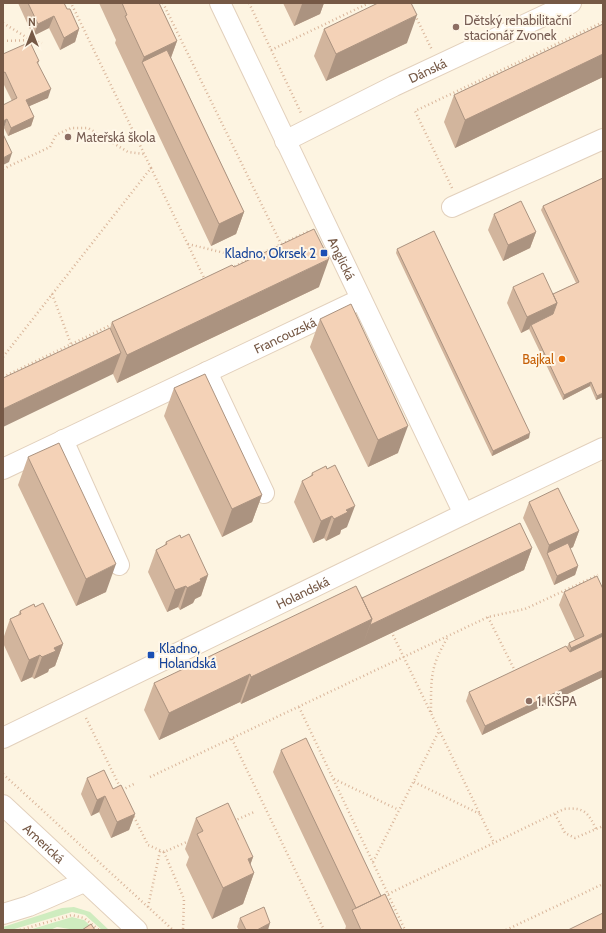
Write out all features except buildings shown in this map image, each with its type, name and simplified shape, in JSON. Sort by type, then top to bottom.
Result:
[{"type":"street","name":"Anglická","points":[[220,3],[464,514]]},
{"type":"street","name":"Dánská","points":[[285,141],[394,86],[571,3]]},
{"type":"street","points":[[452,198],[603,139]]},
{"type":"street","name":"Francouzská","points":[[3,469],[361,299]]},
{"type":"street","points":[[207,372],[264,493]]},
{"type":"street","points":[[63,440],[119,565]]},
{"type":"street","name":"Holandská","points":[[3,738],[603,448]]},
{"type":"street","name":"Americká","points":[[3,805],[136,930]]},
{"type":"street","points":[[3,914],[29,906],[84,882]]},
{"type":"path","points":[[71,3],[205,280]]},
{"type":"path","points":[[163,3],[281,244]]},
{"type":"path","points":[[249,3],[300,113]]},
{"type":"path","points":[[271,50],[369,3]]},
{"type":"path","points":[[412,10],[432,53]]},
{"type":"path","points":[[452,198],[415,111],[603,22]]},
{"type":"path","points":[[3,23],[31,40]]},
{"type":"path","points":[[3,40],[31,40],[42,43]]},
{"type":"path","points":[[3,169],[50,147],[56,135],[71,128],[88,128],[128,152],[144,154]]},
{"type":"path","points":[[3,357],[151,168]]},
{"type":"path","points":[[224,271],[312,230]]},
{"type":"path","points":[[188,244],[249,259]]},
{"type":"path","points":[[198,284],[211,277]]},
{"type":"path","points":[[52,294],[71,344]]},
{"type":"path","points":[[3,377],[120,321]]},
{"type":"path","points":[[150,777],[488,617],[525,609],[598,575]]},
{"type":"path","points":[[488,617],[514,669]]},
{"type":"path","points":[[393,634],[494,842]]},
{"type":"path","points":[[431,713],[431,673],[439,652],[449,636]]},
{"type":"path","points":[[78,701],[124,797]]},
{"type":"path","points":[[299,707],[405,930]]},
{"type":"path","points":[[373,862],[440,731]]},
{"type":"path","points":[[232,739],[324,930]]},
{"type":"path","points":[[3,774],[173,930]]},
{"type":"path","points":[[333,778],[399,810]]},
{"type":"path","points":[[414,782],[480,814]]},
{"type":"path","points":[[121,790],[136,783]]},
{"type":"path","points":[[388,894],[564,809],[576,808],[584,811],[596,829]]},
{"type":"path","points":[[131,811],[148,845],[160,851],[164,852],[192,840]]},
{"type":"path","points":[[233,821],[254,812]]},
{"type":"path","points":[[555,814],[565,833],[575,838],[603,826]]},
{"type":"path","points":[[148,908],[160,851]]},
{"type":"path","points":[[164,852],[184,899],[183,930]]},
{"type":"path","points":[[506,930],[603,884]]},
{"type":"path","points":[[20,930],[72,914],[84,918],[99,930]]},
{"type":"green space","points":[[74,907],[90,912],[109,930],[102,930],[85,915],[72,912],[11,930],[3,930],[3,927],[62,908]]},
{"type":"green space","points":[[72,917],[84,920],[95,930],[76,930],[57,927],[50,930],[29,930]]},
{"type":"place","name":"Dětský rehabilitační stacionář Zvonek","points":[[456,27]]},
{"type":"place","name":"Mateřská škola","points":[[68,137]]},
{"type":"place","name":"Kladno, Okrsek 2","points":[[324,253]]},
{"type":"place","name":"Bajkal","points":[[562,359]]},
{"type":"place","name":"Kladno, Holandská","points":[[151,655]]},
{"type":"place","name":"1. KŠPA","points":[[529,701]]}]
